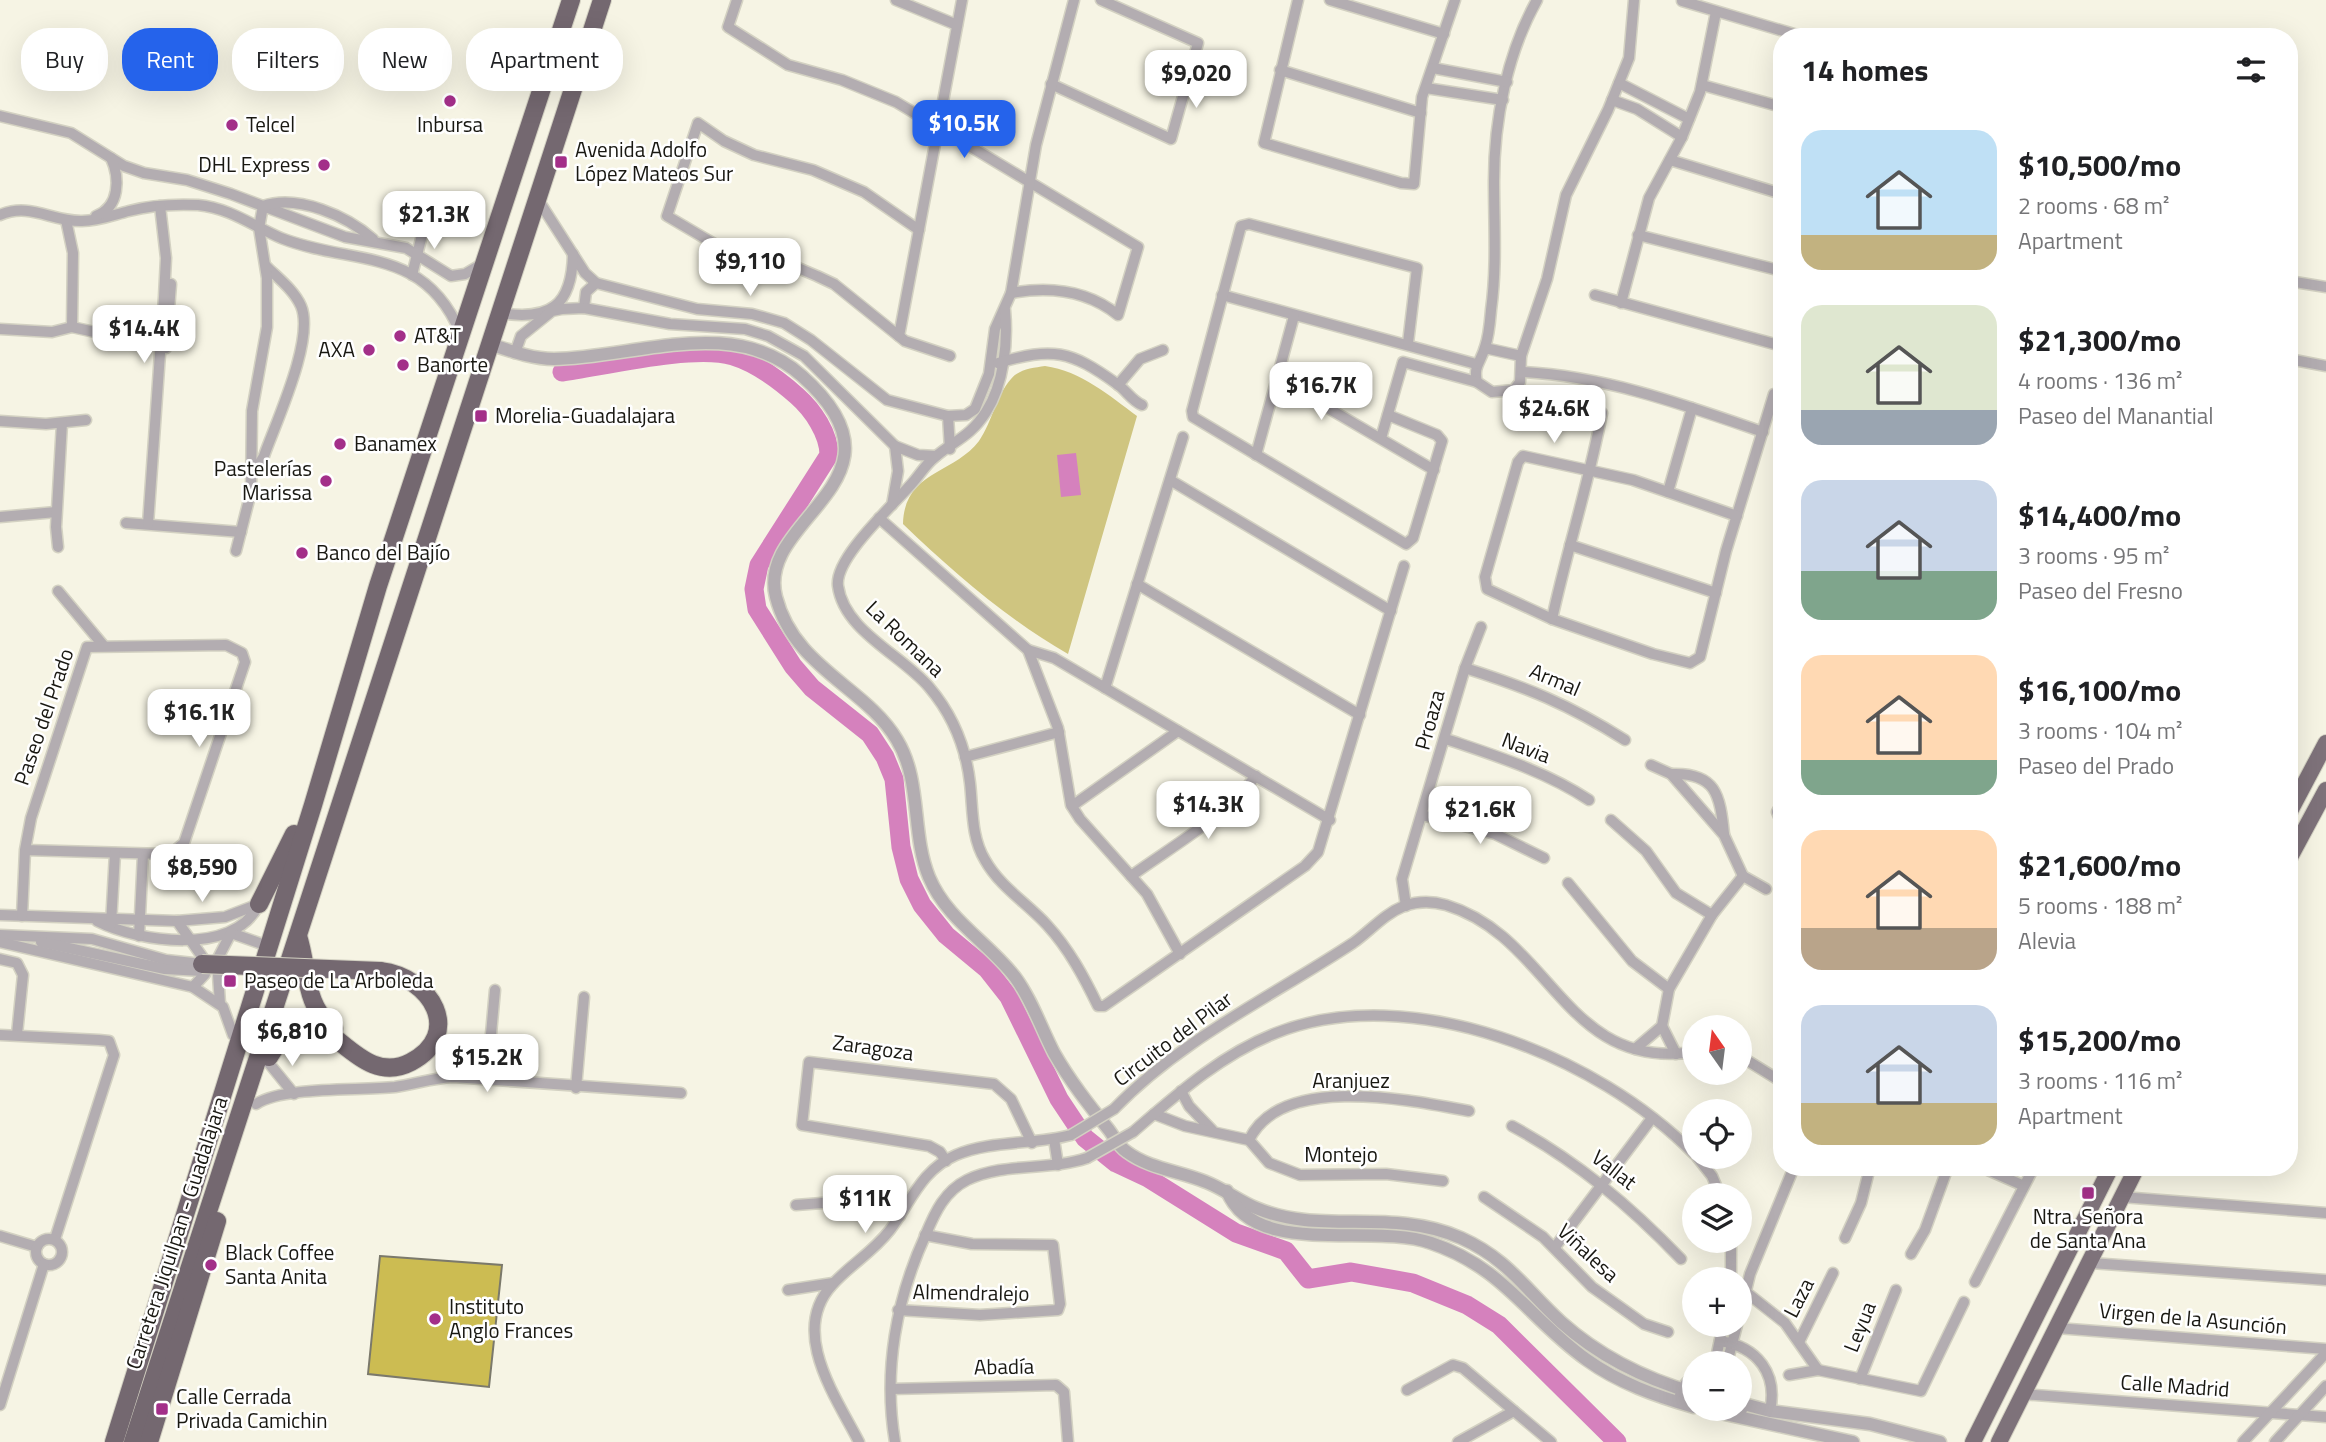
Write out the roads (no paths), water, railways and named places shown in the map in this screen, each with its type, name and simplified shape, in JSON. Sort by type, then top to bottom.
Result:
[{"type":"highway","name":"Carretera Jiquilpan - Guadalajara","points":[[114,1442],[313,805],[378,586],[571,0]]},
{"type":"highway","name":"Carretera Jiquilpan - Guadalajara","points":[[133,1442],[602,0]]},
{"type":"highway","points":[[259,904],[302,820],[313,805]]},
{"type":"highway","points":[[104,1442],[262,944],[275,921]]},
{"type":"highway","points":[[298,936],[306,964],[308,989],[323,1020],[367,1053],[384,1060],[400,1058],[416,1048],[426,1034],[426,1007],[421,998],[406,987],[378,975]]},
{"type":"highway","points":[[149,1442],[292,982],[291,956]]},
{"type":"highway","points":[[199,974],[378,975],[412,980],[431,999],[437,1019],[435,1035],[417,1058],[396,1067],[379,1067],[362,1060],[323,1029],[306,1024],[288,1031],[268,1060]]},
{"type":"main road","points":[[2298,796],[2326,743]]},
{"type":"main road","points":[[2298,842],[2326,790]]},
{"type":"main road","points":[[1973,1442],[2106,1176]]},
{"type":"main road","points":[[1999,1442],[2132,1176]]},
{"type":"street","points":[[737,0],[724,28],[788,65],[862,87],[896,102],[1139,247],[1118,315],[1097,301],[1073,292],[1044,289],[1011,293]]},
{"type":"street","points":[[896,0],[957,25]]},
{"type":"street","points":[[899,336],[962,0]]},
{"type":"street","points":[[980,411],[991,365],[995,329],[1011,293],[1030,181],[1051,84],[1074,0]]},
{"type":"street","points":[[1051,84],[1171,139],[1198,44],[1101,0]]},
{"type":"street","points":[[1298,0],[1263,137],[1268,147],[1401,183],[1414,184],[1426,88],[1455,0]]},
{"type":"street","points":[[1330,0],[1444,34]]},
{"type":"street","points":[[1477,382],[1476,364],[1485,348],[1497,244],[1494,180],[1503,100],[1514,54],[1537,0]]},
{"type":"street","points":[[1514,390],[1522,372],[1521,356],[1547,279],[1566,195],[1612,100],[1629,58],[1634,0]]},
{"type":"street","points":[[1682,1],[1773,28]]},
{"type":"street","points":[[1621,303],[1649,198],[1682,136],[1702,85],[1716,12]]},
{"type":"street","points":[[1433,68],[1507,82]]},
{"type":"street","points":[[1280,70],[1421,113]]},
{"type":"street","points":[[1619,83],[1689,119]]},
{"type":"street","points":[[1702,85],[1773,105]]},
{"type":"street","points":[[1426,88],[1503,100]]},
{"type":"street","points":[[1612,100],[1637,109],[1682,136]]},
{"type":"street","points":[[0,116],[71,133],[124,166],[144,173],[187,180],[345,237],[373,239],[417,253],[436,269],[451,276],[465,274],[483,264]]},
{"type":"street","points":[[919,230],[855,188],[813,170],[754,155],[724,141],[698,123],[667,216],[718,246],[784,262],[834,284],[899,336],[926,349],[950,356]]},
{"type":"street","points":[[84,221],[102,214],[115,196],[116,170],[109,155]]},
{"type":"street","points":[[1670,160],[1773,191]]},
{"type":"street","points":[[537,198],[585,273],[596,283],[698,309],[752,314],[784,323],[823,349],[876,394],[900,406],[948,415],[967,415],[980,411],[1002,362],[1007,330],[1005,310]]},
{"type":"street","points":[[0,215],[22,208],[66,220],[84,221],[160,206],[200,205],[224,210],[259,228],[301,244],[380,260],[412,275],[447,306],[460,332]]},
{"type":"street","points":[[148,524],[160,367],[169,335],[172,310],[170,265],[166,258],[160,206]]},
{"type":"street","points":[[236,551],[253,474],[251,411],[267,327],[265,266],[259,228],[263,206]]},
{"type":"street","points":[[412,275],[426,219]]},
{"type":"street","points":[[66,220],[73,253],[72,327]]},
{"type":"street","points":[[1388,415],[1440,437],[1441,445],[1413,538],[1406,544],[1196,419],[1192,414],[1239,229],[1245,224],[1417,268],[1419,274],[1408,343]]},
{"type":"street","points":[[1639,234],[1773,269]]},
{"type":"street","points":[[516,353],[521,336],[552,311],[566,295],[573,254]]},
{"type":"street","points":[[253,474],[264,456],[306,328],[301,305],[295,294],[265,266]]},
{"type":"street","points":[[2298,282],[2326,287]]},
{"type":"street","points":[[584,308],[586,292],[596,283]]},
{"type":"street","points":[[1222,295],[1294,316],[1408,343],[1476,364]]},
{"type":"street","points":[[1595,295],[1773,344]]},
{"type":"street","points":[[500,313],[522,317],[584,308],[670,324],[745,329],[768,336],[804,356],[895,446],[918,455],[936,456]]},
{"type":"street","points":[[1256,455],[1294,316]]},
{"type":"street","points":[[0,329],[43,332],[72,327],[99,333]]},
{"type":"street","points":[[490,344],[516,353],[553,359],[662,346],[743,346],[783,362],[813,387],[838,421],[845,447],[844,459],[836,479],[777,562],[774,587],[784,617],[811,657],[880,718],[897,739],[911,775],[920,846],[933,885],[957,920],[1017,979],[1055,1053],[1087,1104],[1120,1146],[1132,1156],[1226,1191],[1250,1206],[1289,1219],[1396,1222],[1465,1240],[1500,1259],[1558,1319],[1596,1349],[1682,1394]]},
{"type":"street","points":[[1485,348],[1521,356]]},
{"type":"street","points":[[1118,385],[1140,359],[1163,351]]},
{"type":"street","points":[[991,365],[1054,352],[1066,355],[1118,385],[1131,400],[1142,405]]},
{"type":"street","points":[[2298,361],[2326,366]]},
{"type":"street","points":[[1381,438],[1403,362],[1477,382],[1492,392],[1514,390],[1602,413],[1592,471],[1552,619]]},
{"type":"street","points":[[1522,372],[1592,381],[1692,408],[1763,432]]},
{"type":"street","points":[[1278,379],[1434,470]]},
{"type":"street","points":[[861,412],[876,394]]},
{"type":"street","points":[[1737,516],[1668,492],[1592,471],[1528,456],[1520,458],[1485,578],[1487,589],[1552,619],[1653,654],[1694,663],[1700,657],[1737,516],[1773,397]]},
{"type":"street","points":[[1668,492],[1692,408]]},
{"type":"street","name":"La Romana","points":[[980,411],[966,438],[936,456],[879,518],[846,561],[840,572],[838,590],[853,618],[929,686],[952,721],[965,757],[973,825],[985,860],[998,879],[1063,945],[1098,1006],[1104,1006],[1180,954]]},
{"type":"street","points":[[948,415],[950,449]]},
{"type":"street","points":[[0,421],[62,423],[86,420]]},
{"type":"street","points":[[58,547],[56,512],[62,423]]},
{"type":"street","points":[[1105,688],[1184,437]]},
{"type":"street","points":[[892,505],[898,471],[895,446]]},
{"type":"street","points":[[1170,480],[1391,611]]},
{"type":"street","points":[[0,517],[56,512]]},
{"type":"street","points":[[879,518],[1028,650],[1054,658],[1330,820]]},
{"type":"street","points":[[126,523],[241,532]]},
{"type":"street","points":[[1570,545],[1716,593]]},
{"type":"street","points":[[1028,650],[1059,732],[1072,806],[1131,876],[1161,917],[1180,954],[1305,866],[1322,845],[1404,566]]},
{"type":"street","points":[[1137,584],[1360,715]]},
{"type":"street","points":[[58,591],[103,645]]},
{"type":"street","name":"Proaza","points":[[1406,906],[1402,879],[1446,739],[1465,668],[1481,627]]},
{"type":"street","name":"Paseo del Prado","points":[[22,916],[25,850],[30,818],[85,649],[89,645],[226,645],[242,653],[245,662],[184,843],[172,853],[25,850]]},
{"type":"street","name":"Armal","points":[[1465,668],[1534,689],[1582,713],[1625,740]]},
{"type":"street","points":[[1072,806],[1178,731]]},
{"type":"street","points":[[965,757],[1059,732]]},
{"type":"street","name":"Navia","points":[[1446,739],[1524,765],[1564,784],[1589,800]]},
{"type":"street","points":[[1651,765],[1671,774],[1696,775],[1715,790],[1721,805],[1724,835]]},
{"type":"street","points":[[1671,774],[1724,835],[1743,876],[1766,889]]},
{"type":"street","points":[[1131,876],[1220,813],[1256,776]]},
{"type":"street","points":[[1422,815],[1495,834],[1544,858]]},
{"type":"street","points":[[1611,820],[1646,851],[1676,893],[1712,915]]},
{"type":"street","points":[[111,923],[115,853]]},
{"type":"street","points":[[139,936],[143,854]]},
{"type":"street","points":[[1676,1054],[1662,1026],[1669,989],[1712,915],[1743,876]]},
{"type":"street","points":[[1569,883],[1632,961],[1669,989]]},
{"type":"street","name":"Circuito del Pilar","points":[[859,1442],[819,1361],[815,1321],[824,1295],[834,1282],[875,1249],[900,1216],[924,1177],[946,1161],[968,1150],[1032,1143],[1072,1135],[1114,1109],[1130,1093],[1215,1028],[1351,944],[1383,918],[1406,906],[1420,902],[1439,903],[1488,925],[1531,961],[1578,1018],[1592,1029],[1635,1049],[1682,1053]]},
{"type":"street","points":[[111,923],[140,919],[177,921],[225,918],[259,904]]},
{"type":"street","points":[[220,1004],[217,960],[231,933],[250,918],[259,904]]},
{"type":"street","points":[[0,915],[96,920],[111,923],[139,936],[192,939],[231,933],[262,944]]},
{"type":"street","points":[[0,942],[37,942],[165,970],[205,974],[206,962],[177,921]]},
{"type":"street","points":[[0,935],[92,939],[166,960],[199,974],[229,1020],[233,1035]]},
{"type":"street","points":[[0,942],[199,974]]},
{"type":"street","points":[[0,959],[17,963],[23,975],[17,1034]]},
{"type":"street","points":[[487,1079],[495,990]]},
{"type":"street","points":[[576,1088],[584,998]]},
{"type":"street","points":[[895,1442],[891,1389],[898,1310],[912,1265],[947,1195],[967,1180],[993,1172],[1058,1165],[1087,1158],[1114,1146],[1220,1063],[1274,1033],[1317,1020],[1368,1015],[1433,1021],[1513,1041],[1561,1060],[1652,1118],[1682,1143]]},
{"type":"street","points":[[1635,1049],[1662,1026]]},
{"type":"street","points":[[0,1035],[109,1041],[113,1048],[114,1055],[55,1239]]},
{"type":"street","points":[[268,1060],[294,1094]]},
{"type":"street","name":"Zaragoza","points":[[946,1161],[940,1152],[929,1146],[802,1125],[806,1067],[809,1062],[994,1084],[1011,1098],[1032,1143]]},
{"type":"street","points":[[1752,1063],[1773,1076]]},
{"type":"street","points":[[256,1104],[267,1097],[398,1086],[433,1078],[487,1079],[576,1088],[681,1093]]},
{"type":"street","points":[[1181,1091],[1189,1106],[1212,1130]]},
{"type":"street","name":"Aranjuez","points":[[1249,1140],[1255,1128],[1272,1113],[1285,1105],[1305,1100],[1387,1098],[1469,1111]]},
{"type":"street","points":[[1154,1114],[1185,1126],[1212,1130],[1237,1140],[1249,1140]]},
{"type":"street","points":[[1555,1247],[1652,1118]]},
{"type":"street","name":"Vallat","points":[[1512,1126],[1548,1145],[1602,1184],[1644,1220],[1681,1259]]},
{"type":"street","points":[[1054,1139],[1058,1165]]},
{"type":"street","name":"Montejo","points":[[1249,1140],[1269,1163],[1300,1175],[1386,1174],[1443,1181]]},
{"type":"street","points":[[1752,1267],[1790,1176]]},
{"type":"street","points":[[1845,1238],[1861,1203],[1868,1176]]},
{"type":"street","points":[[1911,1254],[1925,1230],[1945,1176]]},
{"type":"street","points":[[2002,1176],[2022,1185]]},
{"type":"street","points":[[1975,1282],[2028,1176]]},
{"type":"street","name":"Viñalesa","points":[[1484,1197],[1527,1224],[1555,1247],[1592,1287],[1644,1324],[1668,1332]]},
{"type":"street","points":[[2122,1197],[2326,1213]]},
{"type":"street","points":[[796,1205],[848,1201],[900,1216]]},
{"type":"street","name":"Almendralejo","points":[[898,1310],[980,1315],[1058,1310],[1060,1304],[1053,1245],[972,1244],[925,1235]]},
{"type":"street","points":[[0,1236],[37,1247]]},
{"type":"street","points":[[55,1239],[62,1246],[61,1258],[51,1265],[44,1264],[38,1259],[37,1247],[43,1240],[55,1239]]},
{"type":"street","points":[[2091,1263],[2326,1280]]},
{"type":"street","points":[[0,1405],[44,1264]]},
{"type":"street","name":"Laza","points":[[1800,1340],[1833,1273]]},
{"type":"street","points":[[788,1290],[834,1282]]},
{"type":"street","name":"Leyua","points":[[1860,1379],[1896,1290]]},
{"type":"street","points":[[1752,1298],[1784,1323],[1800,1340],[1818,1370]]},
{"type":"street","points":[[1789,1375],[1818,1370],[1921,1391],[1964,1302]]},
{"type":"street","name":"Virgen de la Asunción","points":[[2057,1328],[2326,1351]]},
{"type":"street","points":[[1718,1351],[1721,1337]]},
{"type":"street","points":[[1730,1351],[1734,1337]]},
{"type":"street","points":[[1720,1341],[1752,1352],[1767,1370],[1774,1395],[1770,1411]]},
{"type":"street","points":[[2243,1442],[2326,1351]]},
{"type":"street","points":[[1407,1390],[1453,1365],[1463,1368],[1551,1442]]},
{"type":"street","name":"Abadía","points":[[891,1389],[1056,1385],[1064,1392],[1068,1442]]},
{"type":"street","points":[[2275,1442],[2326,1387]]},
{"type":"street","name":"Calle Madrid","points":[[2021,1394],[2326,1417]]},
{"type":"street","points":[[1752,1409],[1870,1424],[1940,1442]]},
{"type":"street","points":[[1458,1442],[1514,1411]]},
{"type":"street","points":[[1752,1411],[1853,1442]]},
{"type":"street","points":[[1827,1436],[1829,1419]]},
{"type":"waterway","points":[[562,372],[673,354],[716,353],[742,359],[767,373],[797,396],[814,415],[823,431],[829,455],[759,565],[754,589],[757,609],[793,666],[812,688],[870,734],[885,757],[894,779],[901,847],[909,879],[922,905],[946,935],[987,969],[1009,997],[1059,1099],[1085,1138],[1116,1163],[1148,1178],[1236,1233],[1286,1251],[1308,1279],[1351,1272],[1413,1283],[1467,1305],[1499,1325],[1617,1442]]},
{"type":"place","name":"Inbursa","points":[[450,101]]},
{"type":"place","name":"Telcel","points":[[232,125]]},
{"type":"place","name":"Avenida Adolfo López Mateos Sur","points":[[561,162]]},
{"type":"place","name":"DHL Express","points":[[324,165]]},
{"type":"place","name":"AT&T","points":[[400,336]]},
{"type":"place","name":"AXA","points":[[369,350]]},
{"type":"place","name":"Banorte","points":[[403,365]]},
{"type":"place","name":"Morelia-Guadalajara","points":[[481,416]]},
{"type":"place","name":"Banamex","points":[[340,444]]},
{"type":"place","name":"Pastelerías Marissa","points":[[326,481]]},
{"type":"place","name":"Banco del Bajío","points":[[302,553]]},
{"type":"place","name":"Paseo de La Arboleda","points":[[230,981]]},
{"type":"place","name":"Ntra. Señora de Santa Ana","points":[[2088,1193]]},
{"type":"place","name":"Black Coffee Santa Anita","points":[[211,1265]]},
{"type":"place","name":"Instituto Anglo Frances","points":[[435,1319]]},
{"type":"place","name":"Calle Cerrada Privada Camichin","points":[[162,1409]]}]
